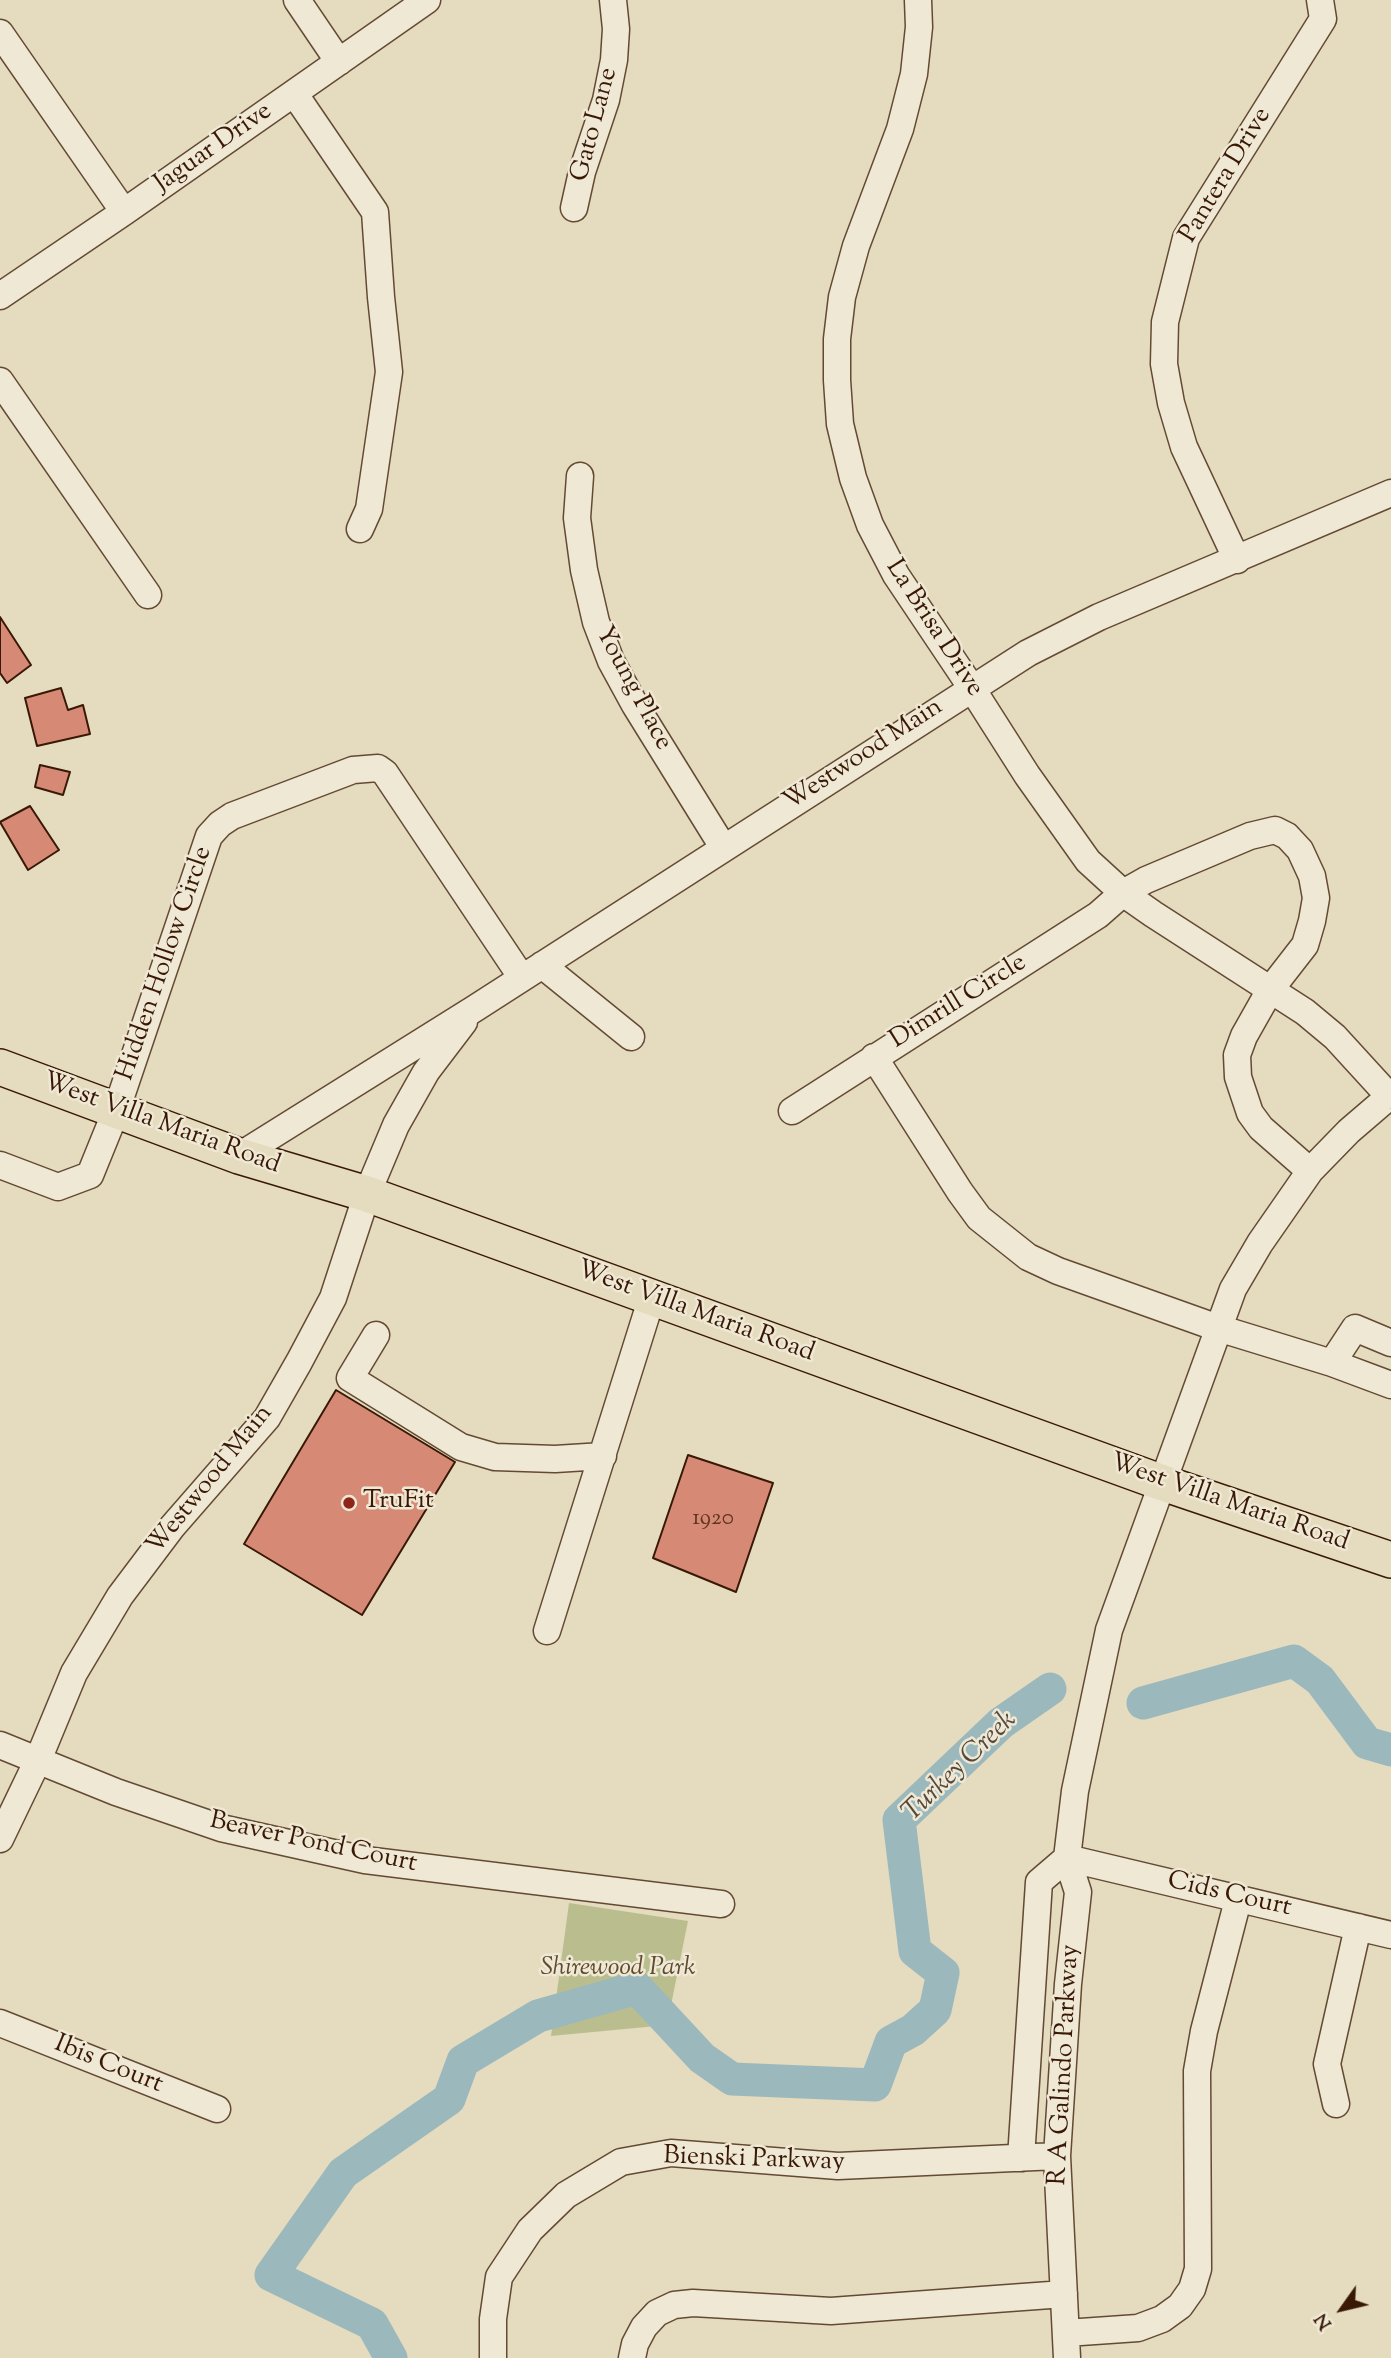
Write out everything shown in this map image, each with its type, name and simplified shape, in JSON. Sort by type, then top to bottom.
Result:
[{"type":"main road","name":"West Villa Maria Road","points":[[0,1067],[239,1156],[367,1194],[1163,1483],[1391,1560]]},
{"type":"street","points":[[297,0],[339,62]]},
{"type":"street","name":"Jaguar Drive","points":[[0,296],[427,0]]},
{"type":"street","name":"Gato Lane","points":[[574,208],[582,172],[606,100],[614,60],[616,29],[613,0]]},
{"type":"street","name":"La Brisa Drive","points":[[918,0],[919,27],[914,74],[901,129],[856,246],[842,297],[837,339],[839,424],[853,478],[870,525],[896,575],[1027,775],[1088,861],[1123,892],[1305,1012],[1335,1037],[1390,1096]]},
{"type":"street","name":"Pantera Drive","points":[[1237,560],[1184,447],[1171,403],[1164,364],[1166,322],[1186,238],[1323,19],[1320,0]]},
{"type":"street","points":[[0,33],[124,212]]},
{"type":"street","points":[[294,93],[375,212],[389,372],[369,509],[360,529]]},
{"type":"street","points":[[0,382],[148,594]]},
{"type":"street","name":"Young Place","points":[[580,475],[577,518],[584,569],[596,622],[611,661],[635,705],[723,847]]},
{"type":"street","name":"Westwood Main","points":[[239,1156],[474,1009],[971,687],[1028,653],[1099,617],[1391,493]]},
{"type":"street","name":"Hidden Hollow Circle","points":[[116,1111],[209,836],[232,816],[353,770],[378,768],[385,773],[532,971]]},
{"type":"street","name":"Dimrill Circle","points":[[792,1111],[1098,915],[1123,892],[1250,836],[1275,830],[1287,836],[1300,850],[1312,876],[1316,898],[1305,945],[1270,990],[1244,1036],[1237,1055],[1238,1077],[1250,1114],[1261,1128],[1310,1171]]},
{"type":"street","points":[[532,971],[631,1037]]},
{"type":"street","name":"Westwood Main","points":[[0,1839],[38,1760],[74,1673],[120,1596],[172,1527],[267,1418],[333,1298],[367,1194],[396,1125],[426,1072],[474,1009]]},
{"type":"street","points":[[874,1057],[979,1218],[1028,1257],[1058,1271],[1218,1328],[1332,1363],[1391,1385]]},
{"type":"street","name":"R A Galindo Parkway","points":[[1067,2346],[1057,2156],[1068,1984],[1078,1892],[1067,1858],[1076,1791],[1110,1630],[1233,1289],[1260,1243],[1310,1171],[1349,1131],[1390,1096]]},
{"type":"street","points":[[0,1165],[58,1187],[90,1175],[116,1111]]},
{"type":"street","points":[[547,1631],[652,1297]]},
{"type":"street","points":[[1332,1363],[1355,1328],[1391,1343]]},
{"type":"street","points":[[376,1335],[350,1378],[461,1447],[495,1457],[603,1456]]},
{"type":"street","name":"Beaver Pond Court","points":[[0,1745],[116,1792],[220,1828],[365,1860],[721,1904]]},
{"type":"street","name":"R A Galindo Parkway","points":[[1021,2158],[1039,1882],[1067,1858]]},
{"type":"street","name":"Cids Court","points":[[1067,1858],[1391,1935]]},
{"type":"street","points":[[1067,2346],[1162,2319],[1180,2306],[1192,2289],[1198,2269],[1197,2071],[1203,2031],[1238,1900]]},
{"type":"street","points":[[1336,2104],[1327,2064],[1358,1927]]},
{"type":"street","name":"Ibis Court","points":[[0,2023],[217,2109]]},
{"type":"street","name":"Bienski Parkway","points":[[494,2358],[493,2319],[499,2277],[530,2230],[566,2195],[621,2162],[671,2153],[838,2166],[1057,2156]]},
{"type":"street","points":[[632,2358],[643,2327],[657,2314],[674,2305],[693,2303],[831,2311],[1064,2294]]},
{"type":"green space","name":"Shirewood Park","points":[[569,1903],[688,1921],[667,2025],[551,2036]]},
{"type":"building","points":[[0,617],[31,665],[7,683],[0,673]]},
{"type":"building","points":[[61,688],[68,710],[83,705],[90,734],[37,746],[25,698]]},
{"type":"building","points":[[40,765],[70,772],[63,795],[35,787]]},
{"type":"building","points":[[30,806],[59,850],[28,870],[0,822]]},
{"type":"building","name":"TruFit","points":[[336,1390],[455,1462],[362,1615],[244,1544]]},
{"type":"building","points":[[688,1455],[773,1483],[736,1592],[653,1558]]},
{"type":"waterway","name":"Turkey Creek","points":[[1143,1703],[1294,1661],[1320,1680],[1367,1743],[1391,1750]]},
{"type":"waterway","name":"Turkey Creek","points":[[391,2358],[372,2324],[271,2275],[343,2173],[449,2099],[463,2061],[538,2016],[637,1988],[702,2058],[732,2079],[875,2085],[891,2042],[913,2030],[935,2010],[943,1973],[915,1951],[899,1820],[1001,1723],[1050,1689]]},
{"type":"place","name":"TruFit","points":[[349,1503]]}]
